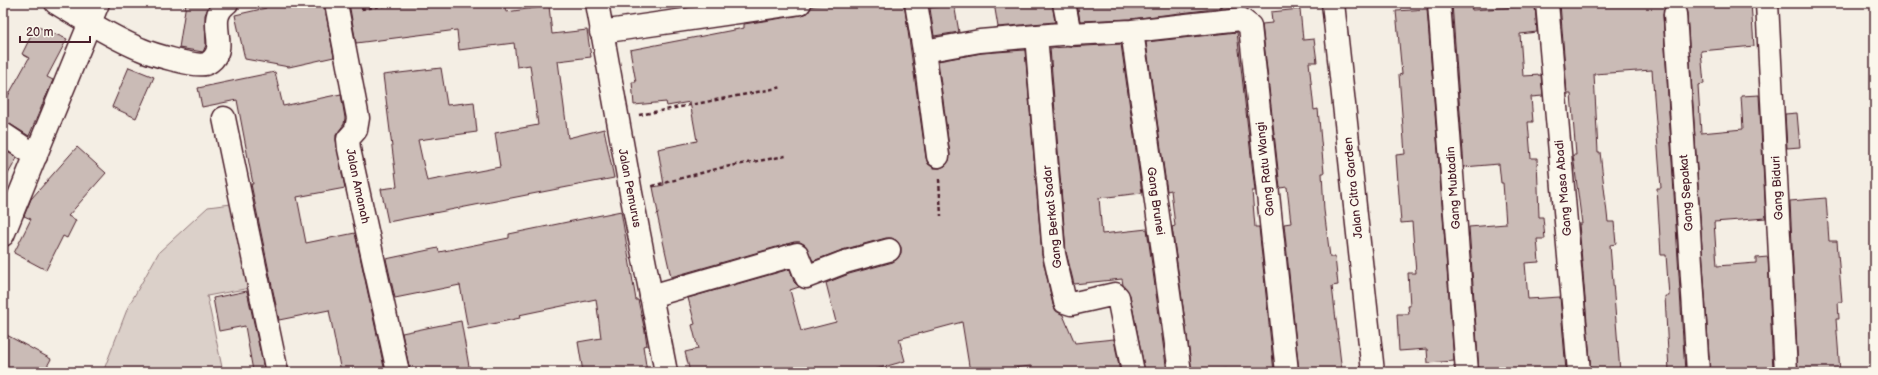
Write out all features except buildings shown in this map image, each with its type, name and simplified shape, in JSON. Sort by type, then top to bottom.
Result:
[{"type":"street","points":[[56,3],[140,50],[195,65],[206,64],[214,58],[218,46],[216,18],[222,7],[227,3]]},
{"type":"street","points":[[3,235],[98,3]]},
{"type":"street","name":"Jalan Pemurus","points":[[596,3],[666,372]]},
{"type":"street","points":[[602,32],[800,3]]},
{"type":"street","points":[[916,3],[938,156]]},
{"type":"street","points":[[1064,3],[1070,34],[1072,33]]},
{"type":"street","name":"Jalan Citra Garden","points":[[1333,3],[1373,372]]},
{"type":"street","name":"Gang Mubtadin","points":[[1439,3],[1467,372]]},
{"type":"street","name":"Gang Masa Abadi","points":[[1547,3],[1579,372]]},
{"type":"street","name":"Gang Biduri","points":[[1767,3],[1786,372]]},
{"type":"street","name":"Jalan Amanah","points":[[337,8],[358,118],[356,130],[348,139],[349,149],[398,372]]},
{"type":"street","name":"Gang Sepakat","points":[[1675,14],[1698,372]]},
{"type":"street","name":"Gang Ratu Wangi","points":[[1132,31],[1241,19],[1250,26],[1287,372]]},
{"type":"street","points":[[924,51],[980,41],[1072,33],[1132,31]]},
{"type":"street","name":"Gang Brunei","points":[[1132,31],[1180,372]]},
{"type":"street","name":"Gang Berkat Sadar","points":[[1037,47],[1054,254],[1065,302],[1071,304],[1115,294],[1118,297],[1133,372]]},
{"type":"street","points":[[224,118],[277,372]]},
{"type":"street","points":[[3,134],[36,156]]},
{"type":"street","points":[[651,296],[797,254],[806,277],[845,262],[889,250]]},
{"type":"path","points":[[337,8],[402,3]]},
{"type":"path","points":[[618,120],[783,87]]},
{"type":"path","points":[[631,192],[720,168],[786,156]]},
{"type":"path","points":[[938,156],[941,216]]},
{"type":"shaded area","points":[[239,203],[261,286],[207,296],[223,372],[103,372],[128,307],[159,252],[208,207]]}]
